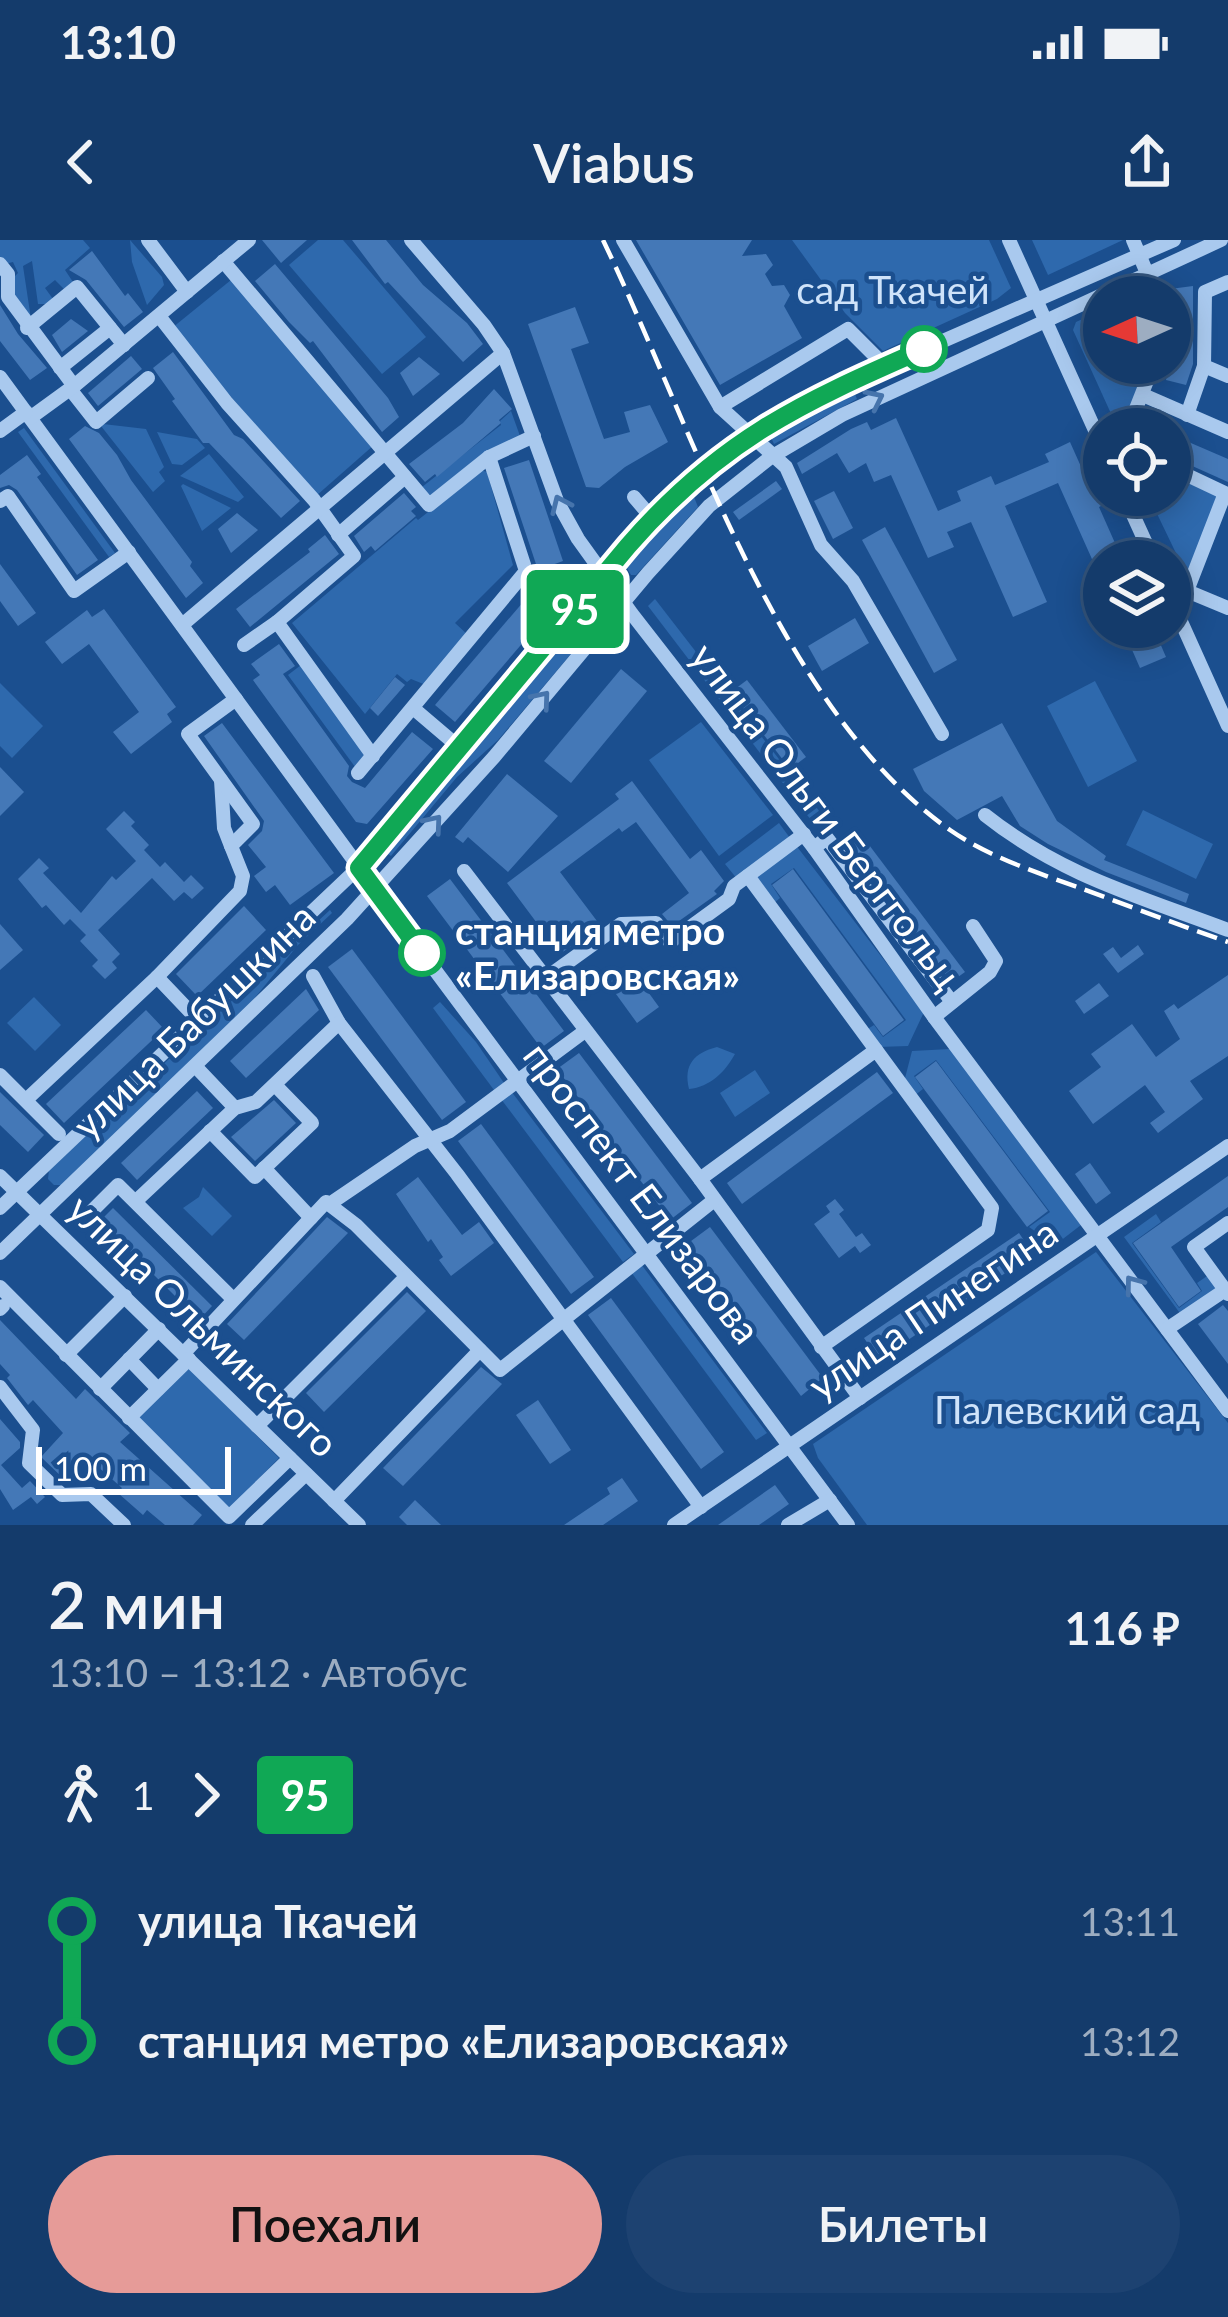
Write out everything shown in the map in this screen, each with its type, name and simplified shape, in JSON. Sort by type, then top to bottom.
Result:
[{"type":"street","points":[[148,240],[188,292]]},
{"type":"street","points":[[0,431],[72,387],[249,240]]},
{"type":"street","name":"улица Ольги Берггольц","points":[[411,240],[503,352],[563,514],[603,574],[804,834],[934,1017],[1228,1411]]},
{"type":"street","points":[[623,240],[720,407],[786,467],[821,545],[853,581],[942,734]]},
{"type":"street","points":[[1010,240],[1085,408]]},
{"type":"street","name":"улица Бабушкина","points":[[0,1208],[359,868],[603,574],[652,518],[697,477],[799,404],[1036,300],[1137,247],[1174,240]]},
{"type":"street","name":"улица Бабушкина","points":[[0,1253],[375,890],[709,506],[771,457],[1046,320],[1221,240]]},
{"type":"street","points":[[1137,247],[1151,276]]},
{"type":"street","points":[[223,261],[429,505],[489,458],[534,436]]},
{"type":"street","points":[[0,264],[8,274],[8,297],[96,422],[148,378]]},
{"type":"street","points":[[1189,408],[1204,366],[1205,292],[1228,282]]},
{"type":"street","points":[[27,328],[77,287],[124,345]]},
{"type":"street","points":[[159,316],[227,403],[314,500],[358,560],[244,645]]},
{"type":"street","points":[[60,368],[110,328]]},
{"type":"street","points":[[720,407],[848,328],[885,366]]},
{"type":"street","points":[[182,626],[503,352]]},
{"type":"street","points":[[1204,366],[1228,376]]},
{"type":"street","name":"проспект Елизарова","points":[[0,377],[848,1525]]},
{"type":"street","points":[[1137,408],[1147,384]]},
{"type":"street","points":[[1143,395],[1172,408]]},
{"type":"street","points":[[1191,417],[1228,432]]},
{"type":"street","points":[[489,458],[526,571],[560,598]]},
{"type":"street","points":[[1191,475],[1227,490],[1191,581]]},
{"type":"street","points":[[338,535],[406,477]]},
{"type":"street","points":[[697,477],[709,506]]},
{"type":"street","points":[[0,501],[8,496],[74,590],[129,552]]},
{"type":"street","points":[[634,497],[652,518]]},
{"type":"street","points":[[358,773],[526,571]]},
{"type":"street","points":[[1191,593],[1228,608]]},
{"type":"street","points":[[277,622],[373,756]]},
{"type":"street","points":[[1191,644],[1228,726]]},
{"type":"street","points":[[231,846],[253,824],[188,734],[236,699]]},
{"type":"street","points":[[412,709],[460,748]]},
{"type":"street","points":[[26,1100],[240,891],[243,876],[224,828],[221,779]]},
{"type":"street","points":[[985,815],[1023,845],[1084,879],[1228,930]]},
{"type":"street","points":[[546,978],[621,924],[656,922],[670,942],[804,834]]},
{"type":"street","points":[[814,848],[827,838],[952,1001]]},
{"type":"street","points":[[464,871],[700,1179],[860,1398]]},
{"type":"street","points":[[748,876],[992,1208],[988,1230],[821,1347]]},
{"type":"street","points":[[934,1017],[990,972],[996,961],[973,926]]},
{"type":"street","points":[[157,976],[198,1020]]},
{"type":"street","points":[[313,976],[339,1023],[431,1139],[701,1507]]},
{"type":"street","points":[[136,1201],[235,1108],[256,1102],[339,1023]]},
{"type":"street","points":[[130,1418],[233,1299],[326,1202],[450,1131],[585,1031]]},
{"type":"street","points":[[700,1179],[876,1050]]},
{"type":"street","points":[[196,1067],[235,1108]]},
{"type":"street","points":[[0,1076],[59,1134]]},
{"type":"street","points":[[210,1131],[255,1177],[312,1123],[274,1084]]},
{"type":"street","name":"улица Пинегина","points":[[674,1525],[1228,1146]]},
{"type":"street","points":[[264,1168],[311,1218]]},
{"type":"street","name":"улица Ольминского","points":[[0,1175],[358,1525]]},
{"type":"street","points":[[89,1214],[118,1184],[233,1299]]},
{"type":"street","points":[[331,1203],[500,1370],[712,1201]]},
{"type":"street","points":[[1167,1329],[1226,1292],[1194,1246],[1228,1223]]},
{"type":"street","points":[[257,1426],[406,1277]]},
{"type":"street","points":[[0,1287],[229,1517],[290,1458]]},
{"type":"street","points":[[66,1355],[124,1296]]},
{"type":"street","points":[[100,1388],[159,1329]]},
{"type":"street","points":[[334,1501],[479,1350]]},
{"type":"street","points":[[129,1359],[158,1389]]},
{"type":"street","points":[[0,1387],[33,1430],[29,1463],[62,1495],[91,1494],[124,1525]]},
{"type":"street","points":[[252,1525],[306,1474]]},
{"type":"street","points":[[788,1525],[830,1500]]},
{"type":"green space","points":[[0,240],[83,240],[90,248],[65,270],[73,282],[64,289],[55,280],[45,288],[53,299],[47,304],[38,304],[32,261],[23,266],[31,319],[13,295],[11,280],[18,273],[13,262],[5,264],[0,257]]},
{"type":"green space","points":[[130,240],[162,277],[164,285],[147,305],[132,262]]},
{"type":"green space","points":[[318,240],[343,240],[426,337],[382,374],[289,265]]},
{"type":"green space","name":"сад Ткачей","points":[[792,240],[989,240],[1011,288],[997,299],[883,351],[845,313]]},
{"type":"green space","points":[[1032,240],[1123,240],[1048,275]]},
{"type":"green space","points":[[231,280],[374,445],[316,496],[172,328]]},
{"type":"green space","points":[[1083,319],[1083,352],[1073,330]]},
{"type":"green space","points":[[1098,384],[1140,384],[1131,408],[1108,408]]},
{"type":"green space","points":[[852,387],[857,399],[774,444],[769,433],[773,428]]},
{"type":"green space","points":[[511,411],[520,436],[431,497],[422,487],[501,425]]},
{"type":"green space","points":[[101,426],[146,429],[164,467],[159,472],[165,481],[153,492]]},
{"type":"green space","points":[[24,428],[115,553],[109,557],[18,432]]},
{"type":"green space","points":[[157,432],[197,439],[205,448],[182,465],[172,464]]},
{"type":"green space","points":[[209,454],[244,497],[238,502],[180,476]]},
{"type":"green space","points":[[481,470],[487,472],[513,565],[455,623],[468,635],[426,685],[407,682],[397,674],[365,714],[292,623]]},
{"type":"green space","points":[[183,484],[231,508],[202,531]]},
{"type":"green space","points":[[1191,484],[1219,497],[1191,562],[1191,540],[1170,540],[1158,516],[1191,516]]},
{"type":"green space","points":[[692,492],[698,507],[631,575],[624,563]]},
{"type":"green space","points":[[655,599],[823,816],[814,824],[648,606]]},
{"type":"green space","points":[[586,608],[596,614],[598,622],[498,740],[457,777],[388,854],[454,774],[485,726]]},
{"type":"green space","points":[[301,665],[368,758],[358,771],[288,675]]},
{"type":"green space","points":[[1095,681],[1137,761],[1088,787],[1047,706]]},
{"type":"green space","points":[[0,683],[43,726],[12,758],[0,746]]},
{"type":"green space","points":[[701,722],[773,815],[719,856],[649,760]]},
{"type":"green space","points":[[1143,810],[1213,844],[1196,879],[1126,845]]},
{"type":"green space","points":[[779,823],[790,838],[738,880],[725,864]]},
{"type":"green space","points":[[795,844],[924,1012],[908,1046],[878,1047],[866,1030],[874,1025],[883,1037],[906,1020],[794,868],[771,884],[780,898],[773,904],[753,876]]},
{"type":"green space","points":[[330,910],[239,1017],[61,1185],[48,1179],[49,1170]]},
{"type":"green space","points":[[34,997],[61,1025],[35,1051],[7,1023]]},
{"type":"green space","points":[[440,1002],[504,1083],[494,1090],[433,1008]]},
{"type":"green space","points":[[717,1047],[735,1054],[727,1067],[704,1085],[689,1089],[692,1061]]},
{"type":"green space","points":[[950,1049],[1081,1225],[1055,1245],[1029,1227],[1050,1212],[936,1060],[914,1076],[923,1089],[914,1096],[904,1082],[912,1051]]},
{"type":"green space","points":[[755,1070],[770,1093],[735,1117],[720,1093]]},
{"type":"green space","points":[[511,1091],[634,1254],[623,1262],[501,1099]]},
{"type":"green space","points":[[203,1187],[232,1216],[212,1236],[183,1208],[199,1197]]},
{"type":"green space","points":[[1156,1214],[1161,1222],[1132,1243],[1179,1308],[1202,1291],[1197,1283],[1210,1274],[1221,1288],[1182,1316],[1124,1237]]},
{"type":"green space","name":"Палевский сад","points":[[1096,1252],[1228,1423],[1228,1525],[867,1525],[818,1458],[813,1444]]},
{"type":"green space","points":[[641,1264],[767,1433],[756,1440],[631,1272]]},
{"type":"green space","points":[[188,1367],[279,1458],[229,1509],[137,1418]]},
{"type":"building","points":[[262,240],[307,240],[281,263]]},
{"type":"building","points":[[352,240],[386,240],[423,285],[467,323],[483,344],[463,362],[385,284]]},
{"type":"building","points":[[636,240],[752,240],[742,256],[766,254],[773,265],[765,274],[772,286],[784,285],[790,295],[784,306],[802,338],[720,385]]},
{"type":"building","points":[[92,251],[143,312],[124,327],[86,280],[69,270]]},
{"type":"building","points":[[275,264],[388,398],[399,417],[382,432],[313,341],[289,322],[255,281]]},
{"type":"building","points":[[1191,286],[1193,286],[1191,370]]},
{"type":"building","points":[[0,305],[47,368],[30,380],[0,341]]},
{"type":"building","points":[[575,307],[589,343],[571,349],[604,439],[630,432],[624,412],[650,405],[668,442],[599,488],[586,487],[528,324]]},
{"type":"building","points":[[71,319],[88,331],[62,352],[52,335]]},
{"type":"building","points":[[173,352],[234,435],[300,501],[281,518],[209,443],[203,443],[172,401],[153,368]]},
{"type":"building","points":[[131,356],[142,369],[98,406],[88,393]]},
{"type":"building","points":[[419,357],[440,374],[413,396],[400,373]]},
{"type":"building","points":[[494,389],[512,409],[437,477],[425,482],[409,464],[463,423]]},
{"type":"building","points":[[896,418],[938,511],[961,501],[957,491],[991,476],[995,485],[1049,462],[1045,454],[1070,442],[1083,471],[1083,516],[1103,516],[1114,540],[1083,540],[1058,483],[1005,506],[1047,602],[1013,617],[971,522],[947,532],[954,547],[928,558],[891,475],[874,482],[866,463],[849,473],[837,453],[802,474],[797,463],[851,429],[867,422],[871,430]]},
{"type":"building","points":[[85,426],[99,433],[117,455],[192,562],[190,566],[203,583],[186,598],[69,439]]},
{"type":"building","points":[[1191,443],[1228,459],[1228,482],[1191,465]]},
{"type":"building","points":[[27,455],[41,474],[37,477],[98,560],[77,575],[17,490],[9,485],[0,488],[0,475]]},
{"type":"building","points":[[529,460],[563,561],[541,569],[504,468]]},
{"type":"building","points":[[776,481],[782,489],[739,520],[733,512]]},
{"type":"building","points":[[834,491],[853,528],[833,539],[814,501]]},
{"type":"building","points":[[404,493],[416,507],[411,511],[416,516],[375,551],[371,546],[364,552],[354,536]]},
{"type":"building","points":[[237,513],[258,530],[231,553],[218,529]]},
{"type":"building","points":[[885,527],[957,660],[934,673],[862,540]]},
{"type":"building","points":[[325,535],[339,554],[250,627],[236,609]]},
{"type":"building","points":[[0,564],[36,613],[18,626],[0,601]]},
{"type":"building","points":[[530,594],[550,611],[455,722],[435,705]]},
{"type":"building","points":[[104,609],[176,707],[167,714],[172,722],[131,754],[113,732],[139,712],[89,644],[62,664],[45,642],[87,610],[92,617]]},
{"type":"building","points":[[855,618],[869,643],[822,671],[808,646]]},
{"type":"building","points":[[279,644],[295,666],[283,674],[349,766],[347,776],[352,782],[365,788],[412,732],[433,749],[367,824],[356,822],[253,680],[260,675],[251,664]]},
{"type":"building","points":[[1131,648],[1162,648],[1166,657],[1140,668]]},
{"type":"building","points":[[621,669],[647,691],[571,783],[544,761]]},
{"type":"building","points":[[395,677],[405,685],[378,716],[370,708]]},
{"type":"building","points":[[747,680],[806,757],[790,769],[731,692]]},
{"type":"building","points":[[222,723],[334,873],[290,905],[275,885],[266,892],[254,876],[266,867],[248,845],[262,831],[264,821],[204,736]]},
{"type":"building","points":[[1002,723],[1057,821],[1106,856],[1104,860],[1189,894],[1186,903],[1048,844],[1020,826],[1002,796],[957,820],[924,791],[913,769]]},
{"type":"building","points":[[0,767],[24,792],[0,816]]},
{"type":"building","points":[[507,774],[558,816],[508,872],[468,837],[463,843],[455,837]]},
{"type":"building","points":[[632,781],[690,859],[701,850],[724,881],[714,891],[717,894],[672,926],[662,914],[689,893],[636,822],[622,832],[619,828],[560,872],[600,925],[560,954],[507,883],[619,799],[615,794]]},
{"type":"building","points":[[124,811],[149,845],[144,850],[160,867],[165,862],[184,882],[191,875],[204,888],[192,899],[184,892],[174,901],[152,878],[98,930],[120,954],[112,962],[117,968],[105,979],[92,966],[98,960],[80,941],[86,935],[70,919],[64,925],[46,905],[42,908],[18,879],[39,858],[49,868],[43,873],[81,913],[112,876],[116,880],[136,861],[106,829]]},
{"type":"building","points":[[857,829],[965,972],[951,982],[843,840]]},
{"type":"building","points":[[793,869],[904,1020],[883,1036],[772,885]]},
{"type":"building","points":[[450,879],[564,1031],[541,1048],[427,896]]},
{"type":"building","points":[[244,906],[266,930],[197,996],[176,974]]},
{"type":"building","points":[[0,924],[23,950],[0,970]]},
{"type":"building","points":[[1138,945],[1144,954],[1118,973],[1103,954],[1113,947],[1121,958]]},
{"type":"building","points":[[352,949],[466,1102],[442,1120],[328,967]]},
{"type":"building","points":[[630,967],[659,1007],[637,1023],[608,983]]},
{"type":"building","points":[[1228,975],[1228,1056],[1190,1081],[1203,1099],[1158,1133],[1150,1123],[1165,1112],[1145,1085],[1093,1124],[1069,1091],[1101,1067],[1091,1054],[1132,1024],[1156,1057],[1180,1039],[1164,1011],[1174,1004],[1178,1009]]},
{"type":"building","points":[[1099,983],[1109,996],[1084,1014],[1075,1001]]},
{"type":"building","points":[[306,989],[319,1010],[246,1078],[230,1061]]},
{"type":"building","points":[[146,1010],[164,1029],[64,1123],[46,1104]]},
{"type":"building","points":[[579,1053],[692,1203],[670,1220],[557,1069]]},
{"type":"building","points":[[936,1061],[1048,1211],[1027,1227],[915,1077]]},
{"type":"building","points":[[877,1072],[893,1093],[742,1204],[727,1183]]},
{"type":"building","points":[[197,1091],[213,1108],[137,1180],[121,1163]]},
{"type":"building","points":[[0,1092],[44,1135],[28,1152],[0,1125]]},
{"type":"building","points":[[274,1100],[296,1123],[255,1161],[231,1137]]},
{"type":"building","points":[[481,1124],[594,1277],[571,1294],[458,1141]]},
{"type":"building","points":[[1090,1163],[1111,1193],[1096,1204],[1075,1174]]},
{"type":"building","points":[[1228,1176],[1228,1207],[1171,1247],[1201,1291],[1179,1307],[1133,1243]]},
{"type":"building","points":[[418,1177],[462,1235],[479,1222],[494,1243],[451,1276],[431,1239],[428,1242],[396,1194]]},
{"type":"building","points":[[835,1199],[844,1210],[839,1214],[856,1237],[862,1233],[871,1245],[860,1253],[855,1246],[839,1258],[814,1224],[830,1212],[826,1206]]},
{"type":"building","points":[[113,1208],[212,1306],[199,1320],[100,1221]]},
{"type":"building","points":[[327,1217],[348,1233],[244,1340],[227,1324]]},
{"type":"building","points":[[710,1227],[823,1378],[801,1396],[687,1244]]},
{"type":"building","points":[[1019,1233],[1033,1254],[879,1360],[864,1338]]},
{"type":"building","points":[[407,1292],[426,1311],[324,1412],[306,1393]]},
{"type":"building","points":[[611,1298],[724,1452],[701,1469],[588,1315]]},
{"type":"building","points":[[1223,1305],[1228,1311],[1228,1364],[1198,1324]]},
{"type":"building","points":[[0,1320],[76,1399],[85,1389],[130,1433],[120,1442],[202,1515],[193,1525],[165,1525],[147,1510],[143,1515],[118,1493],[122,1488],[87,1457],[65,1480],[41,1457],[63,1433],[33,1400],[28,1405],[7,1378],[10,1375],[0,1364]]},
{"type":"building","points":[[481,1367],[502,1384],[403,1486],[383,1468]]},
{"type":"building","points":[[538,1400],[571,1450],[550,1464],[516,1415]]},
{"type":"building","points":[[0,1419],[20,1442],[20,1448],[1,1465],[22,1488],[30,1481],[45,1497],[37,1504],[31,1497],[13,1510],[0,1489]]},
{"type":"building","points":[[622,1478],[638,1501],[603,1525],[564,1525],[610,1494],[607,1488]]},
{"type":"building","points":[[775,1485],[789,1504],[759,1525],[718,1525]]},
{"type":"building","points":[[415,1500],[441,1525],[407,1525],[399,1517]]},
{"type":"railway","points":[[603,240],[745,559],[788,639],[836,713],[889,777],[950,830],[981,848],[1228,942]]},
{"type":"bus line","name":"95","points":[[422,953],[359,868],[676,495],[751,434],[799,404],[924,349]]},
{"type":"place","name":"станция метро «Елизаровская»","points":[[422,953]]}]
